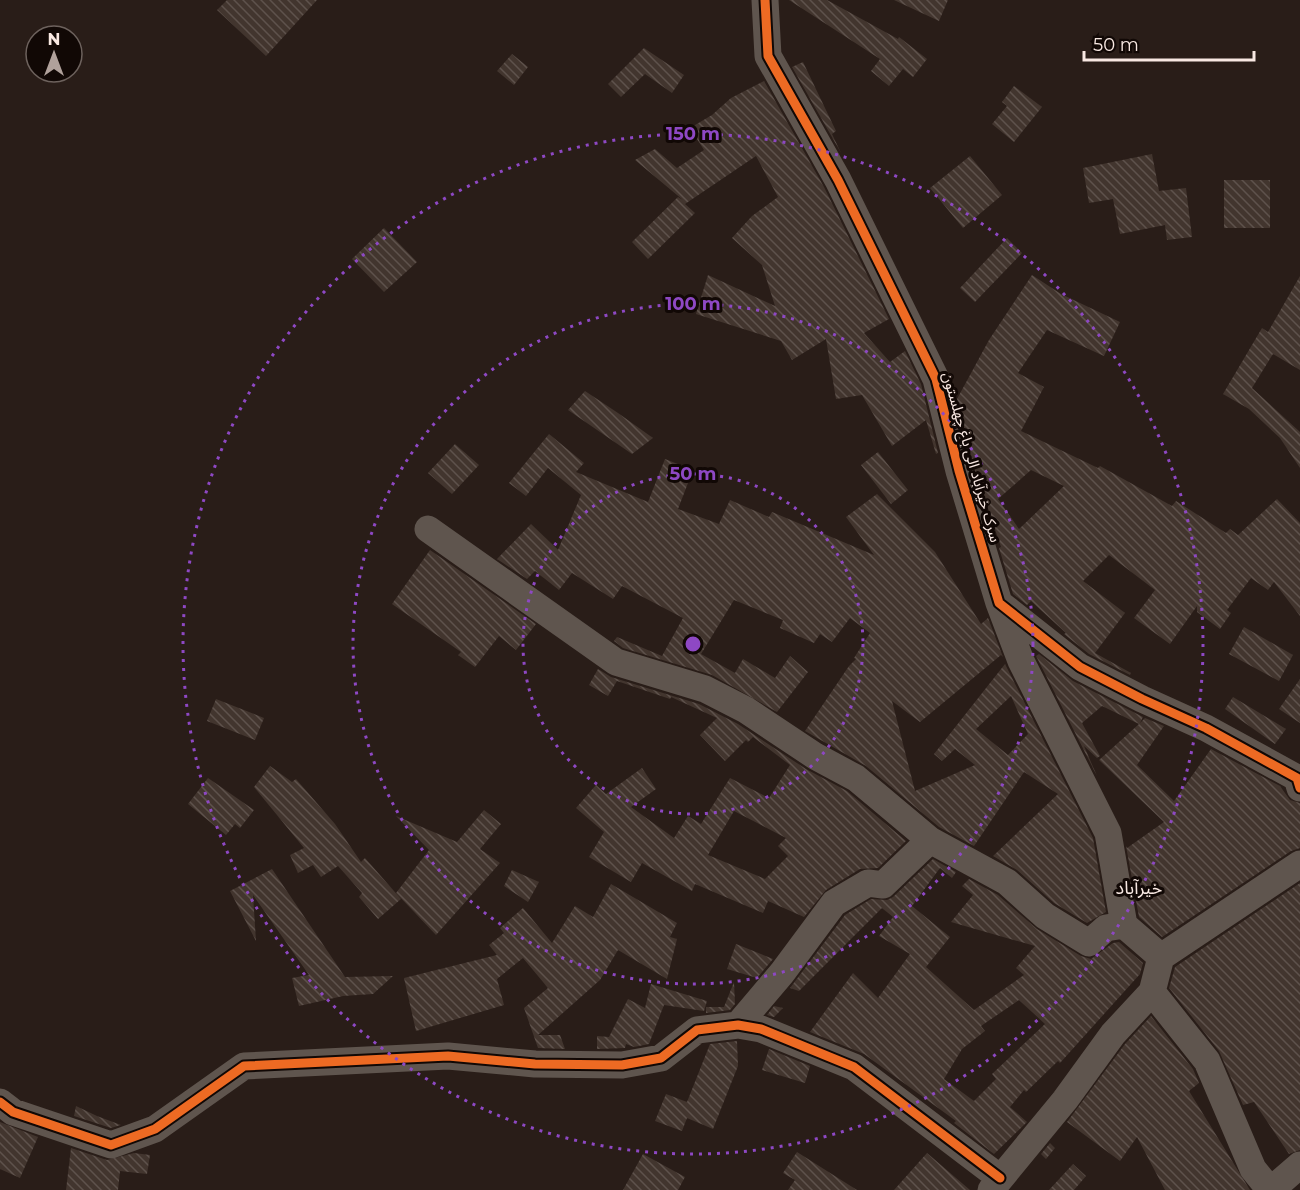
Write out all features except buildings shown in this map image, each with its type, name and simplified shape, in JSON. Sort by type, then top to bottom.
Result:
[{"type":"street","name":"سرک خیرآباد الی باغ چهلستون","points":[[765,0],[768,56],[838,180],[936,379],[959,471],[999,603],[1021,661],[1108,833],[1124,925]]},
{"type":"street","points":[[428,529],[616,662],[705,689],[746,710],[815,756],[856,778],[930,840],[1007,882],[1045,916],[1089,944],[1106,928],[1124,925],[1161,957]]},
{"type":"street","points":[[999,603],[1080,667],[1206,728],[1299,780]]},
{"type":"street","points":[[738,1025],[782,973],[834,903],[868,883],[883,885],[930,840]]},
{"type":"street","points":[[0,1102],[13,1112],[111,1145],[155,1129],[244,1066],[448,1056],[535,1064],[622,1065],[661,1058],[697,1030],[738,1025],[761,1029],[854,1067],[996,1184],[1065,1100],[1113,1034],[1152,992],[1161,957],[1300,864]]},
{"type":"street","points":[[1152,992],[1207,1061],[1253,1169],[1271,1190],[1300,1165]]},
{"type":"cycle path","points":[[765,0],[768,56],[838,180],[936,379],[959,471],[999,603],[1080,667],[1206,728],[1297,778],[1300,788]]},
{"type":"cycle path","points":[[0,1102],[13,1112],[111,1145],[155,1129],[244,1066],[448,1056],[535,1064],[622,1065],[661,1058],[697,1030],[738,1025],[761,1029],[854,1067],[1000,1178]]},
{"type":"district","name":"خیرآباد","points":[[1139,888]]}]
